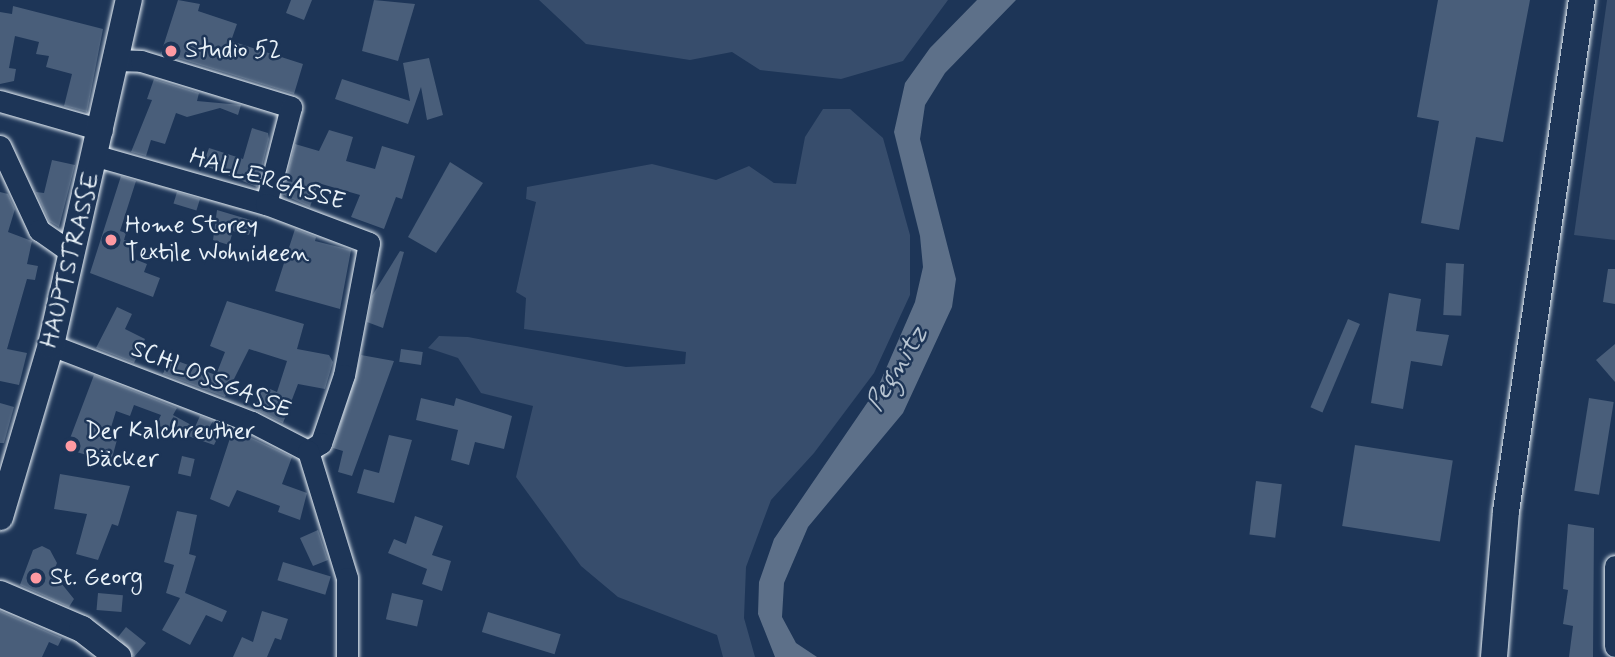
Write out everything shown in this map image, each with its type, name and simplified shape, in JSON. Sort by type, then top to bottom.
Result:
[{"type":"main road","name":"HAUPTSTRASSE","points":[[0,517],[51,345],[97,156],[129,0]]},
{"type":"main road","points":[[1494,657],[1496,592],[1583,0]]},
{"type":"main road","points":[[0,594],[82,629],[118,657]]},
{"type":"street","points":[[116,60],[141,61],[291,107],[266,204]]},
{"type":"street","points":[[0,101],[102,130]]},
{"type":"street","points":[[0,146],[39,230],[72,253]]},
{"type":"street","name":"HALLERGASSE","points":[[97,156],[266,204],[369,243],[344,375],[321,443],[308,451]]},
{"type":"street","name":"SCHLOSSGASSE","points":[[51,345],[252,422],[308,451],[347,578],[347,657]]},
{"type":"street","points":[[1615,566],[1615,646]]},
{"type":"shaded area","points":[[539,0],[948,0],[903,61],[841,79],[760,70],[732,52],[690,60],[586,44]]},
{"type":"shaded area","points":[[1607,0],[1615,0],[1615,240],[1574,235]]},
{"type":"shaded area","points":[[823,109],[850,109],[883,138],[910,235],[910,295],[874,373],[814,453],[771,500],[746,567],[744,618],[755,657],[723,657],[717,635],[618,597],[581,566],[516,477],[533,406],[481,393],[458,358],[428,348],[439,336],[468,337],[626,367],[685,364],[686,352],[524,329],[526,298],[516,292],[536,202],[526,199],[527,187],[652,164],[716,180],[749,166],[774,183],[796,184],[805,137]]},
{"type":"water","name":"Pegnitz","points":[[977,0],[1016,0],[945,73],[925,105],[920,139],[956,279],[952,307],[903,413],[808,527],[784,583],[782,617],[796,643],[817,657],[775,657],[758,614],[759,582],[774,539],[878,387],[915,302],[923,267],[920,236],[894,132],[905,83],[930,48]]},
{"type":"building","points":[[178,0],[200,4],[198,11],[237,24],[231,41],[303,64],[294,94],[161,53]]},
{"type":"building","points":[[291,0],[312,0],[304,20],[286,13]]},
{"type":"building","points":[[374,0],[415,4],[398,61],[362,51]]},
{"type":"building","points":[[1438,0],[1530,0],[1503,142],[1476,137],[1459,230],[1421,223],[1439,121],[1417,117]]},
{"type":"building","points":[[13,6],[103,29],[87,112],[64,106],[72,74],[46,67],[49,56],[36,54],[39,42],[15,36],[9,68],[16,69],[14,81],[0,84],[0,12],[12,14]]},
{"type":"building","points":[[429,58],[443,115],[427,120],[421,87],[408,124],[335,99],[342,79],[410,101],[403,63]]},
{"type":"building","points":[[154,79],[199,93],[197,101],[241,105],[238,115],[220,108],[187,117],[176,113],[165,144],[151,140],[146,156],[131,152],[152,100],[147,99]]},
{"type":"building","points":[[252,128],[268,133],[269,139],[257,187],[203,165],[209,148],[243,159]]},
{"type":"building","points":[[329,130],[353,137],[346,161],[375,169],[382,146],[415,156],[402,199],[396,197],[384,229],[351,217],[360,195],[318,183],[310,207],[282,194],[295,144],[319,151]]},
{"type":"building","points":[[52,160],[75,165],[59,227],[49,221],[36,192],[44,193]]},
{"type":"building","points":[[450,162],[483,183],[436,253],[408,237]]},
{"type":"building","points":[[121,176],[136,181],[120,231],[126,233],[124,240],[137,244],[132,258],[147,264],[144,272],[160,278],[153,297],[90,273]]},
{"type":"building","points":[[0,192],[8,194],[15,209],[8,232],[32,241],[27,264],[38,266],[35,280],[27,279],[7,349],[27,353],[19,385],[0,381]]},
{"type":"building","points":[[177,192],[200,199],[196,210],[173,203]]},
{"type":"building","points":[[217,210],[254,221],[249,235],[233,231],[229,245],[213,240]]},
{"type":"building","points":[[295,229],[316,237],[315,241],[351,250],[340,309],[275,291]]},
{"type":"building","points":[[400,251],[404,252],[383,328],[367,322],[372,296]]},
{"type":"building","points":[[1446,263],[1464,264],[1461,316],[1443,315]]},
{"type":"building","points":[[1608,269],[1615,269],[1615,304],[1603,302]]},
{"type":"building","points":[[1389,293],[1421,299],[1416,331],[1449,335],[1442,366],[1411,361],[1403,409],[1371,403]]},
{"type":"building","points":[[227,301],[304,324],[297,349],[329,355],[333,362],[325,389],[298,384],[283,423],[254,409],[263,386],[277,392],[287,361],[249,349],[225,397],[163,374],[169,358],[216,375],[225,352],[210,346]]},
{"type":"building","points":[[117,307],[132,314],[125,329],[145,339],[134,363],[96,348]]},
{"type":"building","points":[[1348,319],[1360,324],[1322,412],[1310,407]]},
{"type":"building","points":[[1615,344],[1615,382],[1596,360]]},
{"type":"building","points":[[401,349],[423,352],[421,365],[399,362]]},
{"type":"building","points":[[361,355],[394,361],[352,476],[338,472],[343,451],[333,448]]},
{"type":"building","points":[[94,375],[177,408],[173,415],[195,427],[200,416],[213,421],[206,433],[217,439],[214,445],[156,425],[161,415],[134,405],[130,416],[116,411],[109,434],[118,436],[111,462],[66,449]]},
{"type":"building","points":[[421,398],[454,406],[456,398],[512,416],[504,449],[475,442],[469,465],[451,460],[458,430],[416,420]]},
{"type":"building","points":[[1589,398],[1614,402],[1599,495],[1574,491]]},
{"type":"building","points":[[0,403],[14,407],[4,443],[0,443]]},
{"type":"building","points":[[233,429],[292,457],[282,484],[307,493],[300,520],[278,512],[280,506],[237,490],[229,507],[210,499]]},
{"type":"building","points":[[389,435],[412,440],[394,503],[357,493],[364,469],[379,473]]},
{"type":"building","points":[[1355,445],[1453,460],[1440,541],[1342,526]]},
{"type":"building","points":[[182,456],[195,459],[191,476],[178,474]]},
{"type":"building","points":[[60,474],[130,486],[118,526],[112,524],[98,560],[76,554],[87,514],[54,509]]},
{"type":"building","points":[[1256,481],[1282,484],[1275,538],[1249,535]]},
{"type":"building","points":[[177,511],[197,515],[189,554],[196,556],[185,593],[227,611],[222,622],[206,615],[190,645],[162,630],[180,598],[166,593],[174,565],[164,562]]},
{"type":"building","points":[[415,516],[443,526],[432,555],[451,561],[442,591],[422,584],[427,569],[388,553],[394,539],[406,544]]},
{"type":"building","points":[[1568,524],[1594,528],[1593,657],[1569,657],[1573,626],[1563,624],[1568,590],[1563,589]]},
{"type":"building","points":[[318,530],[328,560],[313,566],[300,538]]},
{"type":"building","name":"St. Georg","points":[[42,546],[50,550],[57,563],[53,573],[74,599],[69,607],[20,585],[33,550]]},
{"type":"building","points":[[283,562],[331,577],[325,595],[277,580]]},
{"type":"building","points":[[98,593],[123,595],[121,612],[97,610]]},
{"type":"building","points":[[392,593],[423,600],[417,627],[386,619]]},
{"type":"building","points":[[0,611],[62,638],[58,646],[49,642],[42,657],[0,657]]},
{"type":"building","points":[[262,611],[288,619],[281,640],[275,638],[267,657],[233,657],[242,637],[253,642]]},
{"type":"building","points":[[488,612],[561,634],[555,654],[482,632]]},
{"type":"building","points":[[126,627],[146,643],[134,657],[118,637]]},
{"type":"place","name":"Studio 52","points":[[171,51]]},
{"type":"place","name":"Home Storey Textile Wohnideen","points":[[111,240]]},
{"type":"place","name":"Der Kalchreuther Bäcker","points":[[71,446]]},
{"type":"place","name":"St. Georg","points":[[36,578]]}]
